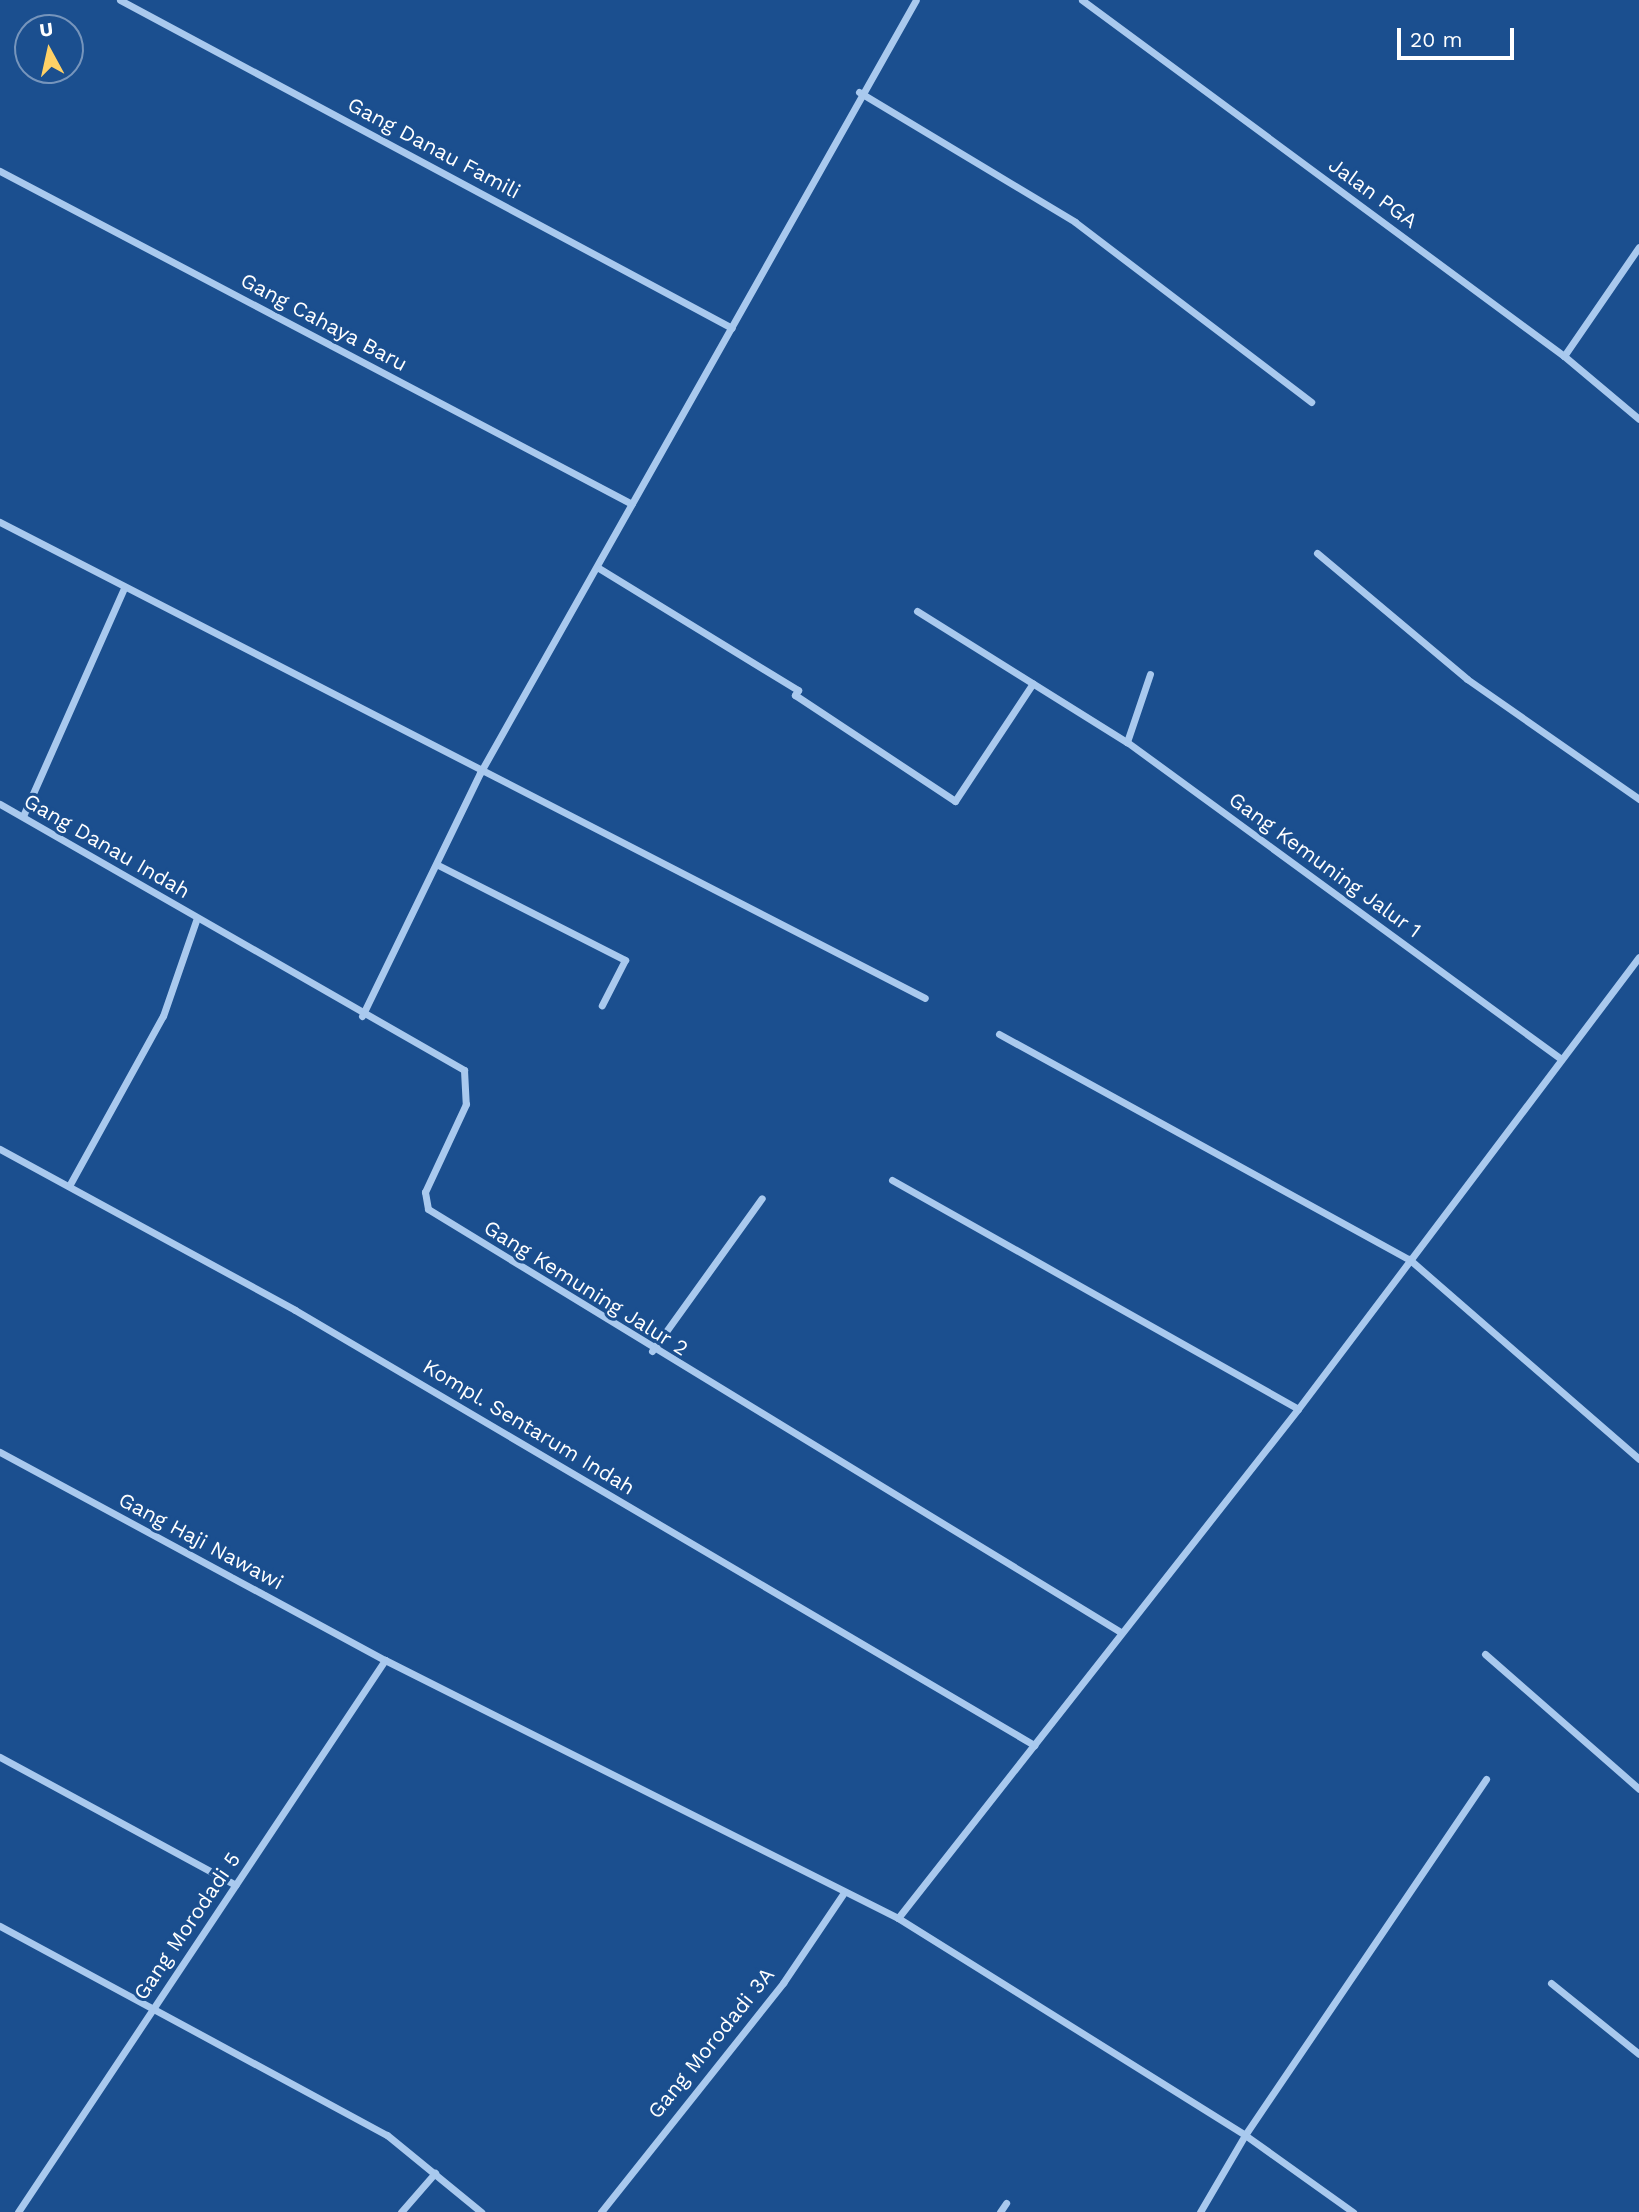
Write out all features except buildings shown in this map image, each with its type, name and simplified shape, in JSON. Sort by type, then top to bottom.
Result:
[{"type":"street","name":"Gang Danau Famili","points":[[120,0],[732,328]]},
{"type":"street","points":[[362,1016],[480,774],[732,328],[859,92],[916,0]]},
{"type":"street","name":"Jalan PGA","points":[[1082,0],[1564,356],[1639,419]]},
{"type":"street","points":[[859,92],[1074,222],[1311,402]]},
{"type":"street","name":"Gang Cahaya Baru","points":[[0,171],[632,504]]},
{"type":"street","points":[[1564,356],[1639,247]]},
{"type":"street","points":[[0,522],[480,774],[925,998]]},
{"type":"street","points":[[1317,553],[1467,679],[1639,799]]},
{"type":"street","points":[[597,567],[799,690],[795,695],[955,801],[1033,683]]},
{"type":"street","points":[[23,816],[124,588]]},
{"type":"street","name":"Gang Kemuning Jalur 1","points":[[917,611],[1127,742],[1561,1059]]},
{"type":"street","points":[[1127,742],[1150,674]]},
{"type":"street","name":"Gang Danau Indah","points":[[0,804],[197,918]]},
{"type":"street","points":[[438,864],[625,960],[602,1005]]},
{"type":"street","points":[[69,1186],[163,1016],[197,918]]},
{"type":"street","name":"Gang Kemuning Jalur 2","points":[[197,918],[466,1075],[467,1104],[425,1192],[428,1209],[652,1352],[1119,1631]]},
{"type":"street","points":[[898,1919],[1119,1631],[1298,1409],[1639,957]]},
{"type":"street","points":[[999,1034],[1409,1259],[1639,1459]]},
{"type":"street","name":"Kompl. Sentarum Indah","points":[[0,1149],[295,1310],[1034,1745]]},
{"type":"street","points":[[892,1180],[1298,1409]]},
{"type":"street","points":[[652,1352],[762,1198]]},
{"type":"street","name":"Gang Haji Nawawi","points":[[0,1452],[385,1660],[843,1894],[898,1919],[1245,2135],[1353,2212]]},
{"type":"street","points":[[1485,1654],[1639,1789]]},
{"type":"street","name":"Gang Morodadi 5","points":[[18,2212],[385,1660]]},
{"type":"street","points":[[0,1757],[236,1885]]},
{"type":"street","points":[[1200,2212],[1245,2135],[1486,1779]]},
{"type":"street","name":"Gang Morodadi 3A","points":[[601,2212],[783,1983],[843,1894]]},
{"type":"street","points":[[0,1927],[387,2135],[481,2212]]},
{"type":"street","points":[[1551,1983],[1639,2054]]},
{"type":"street","points":[[401,2212],[435,2173]]},
{"type":"street","points":[[1000,2212],[1006,2203]]}]
